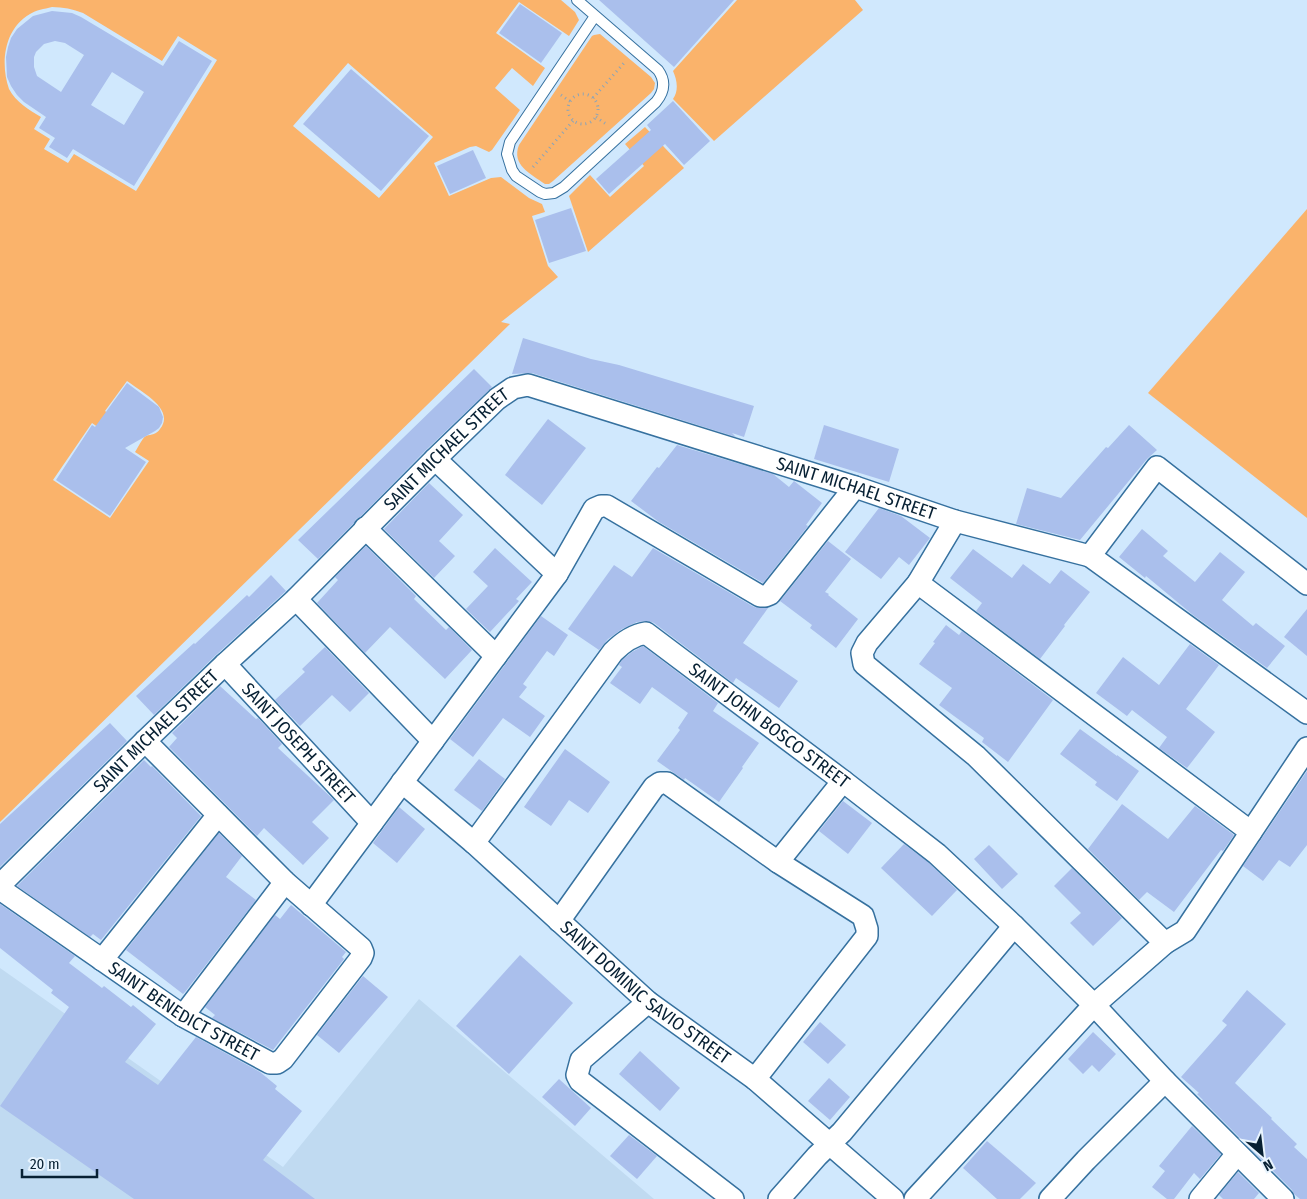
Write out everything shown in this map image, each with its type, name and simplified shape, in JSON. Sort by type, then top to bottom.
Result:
[{"type":"street","name":"SAINT MICHAEL STREET","points":[[0,885],[145,741],[296,599],[434,459],[497,399],[513,388],[528,385],[854,487],[955,521],[1090,556]]},
{"type":"street","points":[[434,459],[557,574]]},
{"type":"street","points":[[1307,584],[1157,467],[1090,556],[1307,713]]},
{"type":"street","points":[[311,905],[557,574],[594,509],[607,506],[760,596],[765,596],[770,594],[854,487]]},
{"type":"street","points":[[955,521],[918,584],[867,642],[862,653],[864,664],[976,756],[1165,943]]},
{"type":"street","points":[[365,528],[496,656]]},
{"type":"street","points":[[918,584],[1251,832]]},
{"type":"street","points":[[296,599],[433,741]]},
{"type":"street","name":"SAINT JOHN BOSCO STREET","points":[[474,843],[613,652],[621,644],[636,635],[646,633],[937,854],[1094,1005],[1165,1081],[1283,1199]]},
{"type":"street","name":"SAINT JOSEPH STREET","points":[[225,664],[372,823]]},
{"type":"street","name":"SAINT BENEDICT STREET","points":[[0,889],[183,1016],[270,1063],[282,1059],[363,953],[360,948],[285,882],[145,741]]},
{"type":"street","points":[[915,1199],[1094,1005],[1165,943],[1185,931],[1307,748]]},
{"type":"street","points":[[778,862],[842,781]]},
{"type":"street","name":"SAINT DOMINIC SAVIO STREET","points":[[402,782],[474,843],[648,1002],[755,1079],[894,1199]]},
{"type":"street","points":[[559,921],[654,787],[660,783],[667,783],[778,862],[863,916],[867,928],[867,936],[755,1079]]},
{"type":"street","points":[[102,960],[218,815]]},
{"type":"street","points":[[183,1016],[285,882]]},
{"type":"street","points":[[779,1199],[817,1156],[842,1132],[1014,926]]},
{"type":"street","points":[[648,1002],[581,1060],[577,1075],[580,1081],[733,1199]]},
{"type":"street","points":[[1050,1199],[1165,1081]]},
{"type":"street","points":[[1200,1199],[1238,1154]]},
{"type":"lane","points":[[577,0],[658,70],[661,75],[663,89],[656,102],[559,190],[550,193],[540,192],[516,176],[512,170],[507,154],[510,142],[595,16]]},
{"type":"path","points":[[594,98],[635,51]]},
{"type":"path","points":[[586,94],[594,98],[598,104],[598,112],[595,119],[581,124],[573,121],[569,114],[568,106],[572,99],[586,94]]},
{"type":"path","points":[[522,180],[573,121]]},
{"type":"shaded area","points":[[0,0],[561,0],[575,12],[579,20],[569,36],[519,2],[496,33],[545,68],[533,86],[512,68],[495,88],[520,110],[492,150],[489,152],[476,146],[470,147],[434,163],[449,196],[491,178],[501,177],[529,198],[542,204],[545,212],[532,216],[548,266],[558,277],[501,322],[510,324],[0,822]],"holes":[[[52,7],[68,8],[83,13],[162,61],[178,36],[217,60],[136,191],[74,154],[68,163],[44,149],[50,139],[34,129],[41,117],[19,102],[9,89],[6,79],[5,58],[6,47],[14,28],[30,14]],[[348,63],[433,137],[379,198],[293,126]],[[127,381],[154,401],[163,414],[164,422],[158,431],[145,437],[135,452],[149,461],[110,518],[53,480],[92,423],[112,437],[121,423],[105,411]]]},
{"type":"shaded area","points":[[737,0],[855,0],[863,10],[714,141],[673,99],[677,85],[673,71]]},
{"type":"shaded area","points":[[600,34],[651,77],[655,83],[654,89],[553,181],[545,184],[529,173],[520,163],[517,152],[519,145],[592,36]]},
{"type":"shaded area","points":[[645,127],[684,168],[588,252],[569,196],[590,175],[610,197],[644,166],[625,144]]},
{"type":"shaded area","points":[[1307,209],[1307,518],[1148,393]]},
{"type":"shaded area","points":[[0,968],[283,1167],[419,999],[654,1199],[0,1199]]},
{"type":"building","points":[[599,0],[734,0],[674,67]]},
{"type":"building","points":[[520,4],[562,33],[541,63],[499,33]]},
{"type":"building","points":[[52,11],[72,13],[163,66],[179,41],[212,61],[134,186],[73,149],[67,158],[49,147],[55,138],[39,128],[46,117],[24,102],[11,86],[7,77],[6,57],[8,47],[17,29],[33,16]],"holes":[[[55,41],[65,43],[84,55],[61,92],[37,76],[34,67],[36,52],[44,44]],[[112,72],[144,92],[124,125],[91,105]]]},
{"type":"building","points":[[351,69],[429,136],[381,191],[303,124]]},
{"type":"building","points":[[673,101],[710,141],[684,165],[665,144],[609,194],[596,179],[651,130],[647,125]]},
{"type":"building","points":[[473,150],[486,178],[450,194],[437,166]]},
{"type":"building","points":[[571,208],[586,251],[549,263],[535,220]]},
{"type":"building","points":[[523,338],[754,406],[744,437],[732,433],[736,437],[532,373],[512,374]]},
{"type":"building","points":[[474,369],[492,387],[356,519],[318,559],[298,540]]},
{"type":"building","points":[[127,383],[159,407],[163,417],[159,428],[125,448],[146,462],[110,516],[56,480],[92,425],[95,427]]},
{"type":"building","points":[[548,419],[586,448],[542,505],[505,475]]},
{"type":"building","points":[[824,425],[899,449],[889,482],[814,459]]},
{"type":"building","points":[[1129,425],[1157,450],[1147,459],[1080,540],[1016,524],[1027,488],[1061,498],[1106,447],[1108,448]]},
{"type":"building","points":[[677,445],[773,474],[789,487],[794,481],[822,503],[806,525],[808,526],[763,583],[659,522],[631,501]]},
{"type":"building","points":[[429,483],[463,515],[439,541],[455,556],[434,578],[384,529]]},
{"type":"building","points":[[879,508],[901,516],[930,538],[909,565],[899,557],[881,579],[845,552]]},
{"type":"building","points":[[1142,529],[1168,551],[1163,556],[1195,582],[1220,552],[1245,572],[1222,600],[1253,626],[1256,623],[1285,646],[1267,668],[1193,615],[1146,576],[1145,578],[1119,557]]},
{"type":"building","points":[[828,541],[851,559],[825,592],[858,619],[836,648],[810,628],[812,625],[780,601]]},
{"type":"building","points":[[366,546],[416,596],[414,599],[446,630],[449,627],[472,650],[445,679],[390,627],[365,653],[317,603],[338,580],[335,577]]},
{"type":"building","points":[[495,548],[532,582],[516,599],[519,601],[490,632],[466,609],[488,586],[473,572]]},
{"type":"building","points":[[653,548],[754,607],[768,608],[743,643],[798,681],[779,708],[736,678],[733,683],[649,621],[637,622],[622,629],[608,639],[599,650],[568,629],[614,565],[632,577]]},
{"type":"building","points":[[973,549],[1012,578],[1023,564],[1050,584],[1061,570],[1090,592],[1040,659],[976,611],[982,603],[950,578]]},
{"type":"building","points":[[271,575],[286,591],[154,715],[136,696],[247,595],[249,597]]},
{"type":"building","points":[[1307,609],[1307,656],[1284,637]]},
{"type":"building","points":[[541,616],[568,635],[554,656],[547,651],[523,684],[527,687],[519,697],[545,716],[530,737],[503,718],[473,757],[450,739]]},
{"type":"building","points":[[946,625],[959,635],[962,631],[1053,700],[1008,762],[982,742],[984,738],[939,705],[952,688],[919,664]]},
{"type":"building","points":[[1190,644],[1219,665],[1186,709],[1215,732],[1187,768],[1159,748],[1167,737],[1132,710],[1127,716],[1096,693],[1123,657],[1159,685]]},
{"type":"building","points":[[643,646],[718,703],[713,711],[759,743],[719,802],[657,761],[680,730],[678,728],[688,713],[652,687],[640,704],[610,683],[622,667],[619,665],[622,660]]},
{"type":"building","points":[[325,647],[369,693],[350,712],[332,695],[300,726],[275,700],[305,672],[302,669]]},
{"type":"building","points":[[220,686],[256,719],[258,718],[282,744],[278,748],[334,800],[312,822],[329,838],[303,865],[264,828],[257,836],[169,747],[177,738],[172,733]]},
{"type":"building","points":[[110,723],[127,741],[0,867],[0,824]]},
{"type":"building","points":[[1080,729],[1139,771],[1117,801],[1095,785],[1097,782],[1060,754]]},
{"type":"building","points":[[565,749],[610,782],[588,813],[569,800],[551,826],[524,807]]},
{"type":"building","points":[[479,759],[505,779],[482,811],[454,790]]},
{"type":"building","points":[[144,760],[201,816],[101,940],[93,934],[90,937],[17,886]]},
{"type":"building","points":[[1307,771],[1307,845],[1290,867],[1279,860],[1263,881],[1243,866]]},
{"type":"building","points":[[843,801],[872,823],[848,854],[819,831]]},
{"type":"building","points":[[1122,804],[1168,839],[1195,806],[1234,835],[1174,912],[1147,892],[1139,900],[1088,849]]},
{"type":"building","points":[[399,807],[425,829],[397,863],[373,843]]},
{"type":"building","points":[[219,833],[242,856],[226,877],[256,900],[183,994],[126,950]]},
{"type":"building","points":[[904,844],[928,862],[957,890],[932,916],[881,868]]},
{"type":"building","points":[[989,845],[1018,874],[1002,889],[974,859]]},
{"type":"building","points":[[1072,868],[1122,918],[1093,946],[1070,923],[1081,913],[1054,886]]},
{"type":"building","points":[[0,904],[75,956],[69,963],[102,988],[104,986],[131,1007],[133,1005],[156,1024],[125,1062],[158,1085],[196,1037],[260,1072],[277,1086],[275,1089],[302,1111],[263,1160],[315,1199],[134,1199],[0,1106],[69,1007],[51,993],[53,990],[0,948]]},
{"type":"building","points":[[291,905],[346,952],[342,957],[344,959],[273,1050],[212,1018],[215,1015],[205,1007],[275,915],[280,919]]},
{"type":"building","points":[[520,955],[573,1003],[509,1074],[456,1026]]},
{"type":"building","points":[[363,976],[388,997],[339,1053],[317,1035]]},
{"type":"building","points":[[1247,990],[1286,1024],[1235,1083],[1297,1144],[1294,1147],[1307,1159],[1307,1199],[1300,1199],[1294,1194],[1202,1100],[1197,1094],[1199,1093],[1181,1077],[1227,1025],[1222,1021]]},
{"type":"building","points":[[820,1022],[846,1045],[828,1064],[803,1042]]},
{"type":"building","points":[[1093,1032],[1116,1054],[1099,1072],[1092,1065],[1083,1074],[1068,1059]]},
{"type":"building","points":[[640,1051],[680,1088],[660,1111],[619,1074]]},
{"type":"building","points":[[829,1078],[850,1097],[830,1120],[808,1101]]},
{"type":"building","points":[[559,1079],[591,1108],[575,1126],[542,1097]]},
{"type":"building","points":[[1192,1126],[1221,1154],[1200,1179],[1194,1173],[1174,1199],[1167,1199],[1152,1187],[1165,1171],[1159,1166]]},
{"type":"building","points":[[629,1135],[657,1156],[637,1179],[610,1156]]},
{"type":"building","points":[[987,1141],[1036,1183],[1020,1199],[997,1199],[963,1168]]},
{"type":"building","points":[[1238,1172],[1259,1193],[1254,1199],[1223,1199],[1219,1195]]}]
